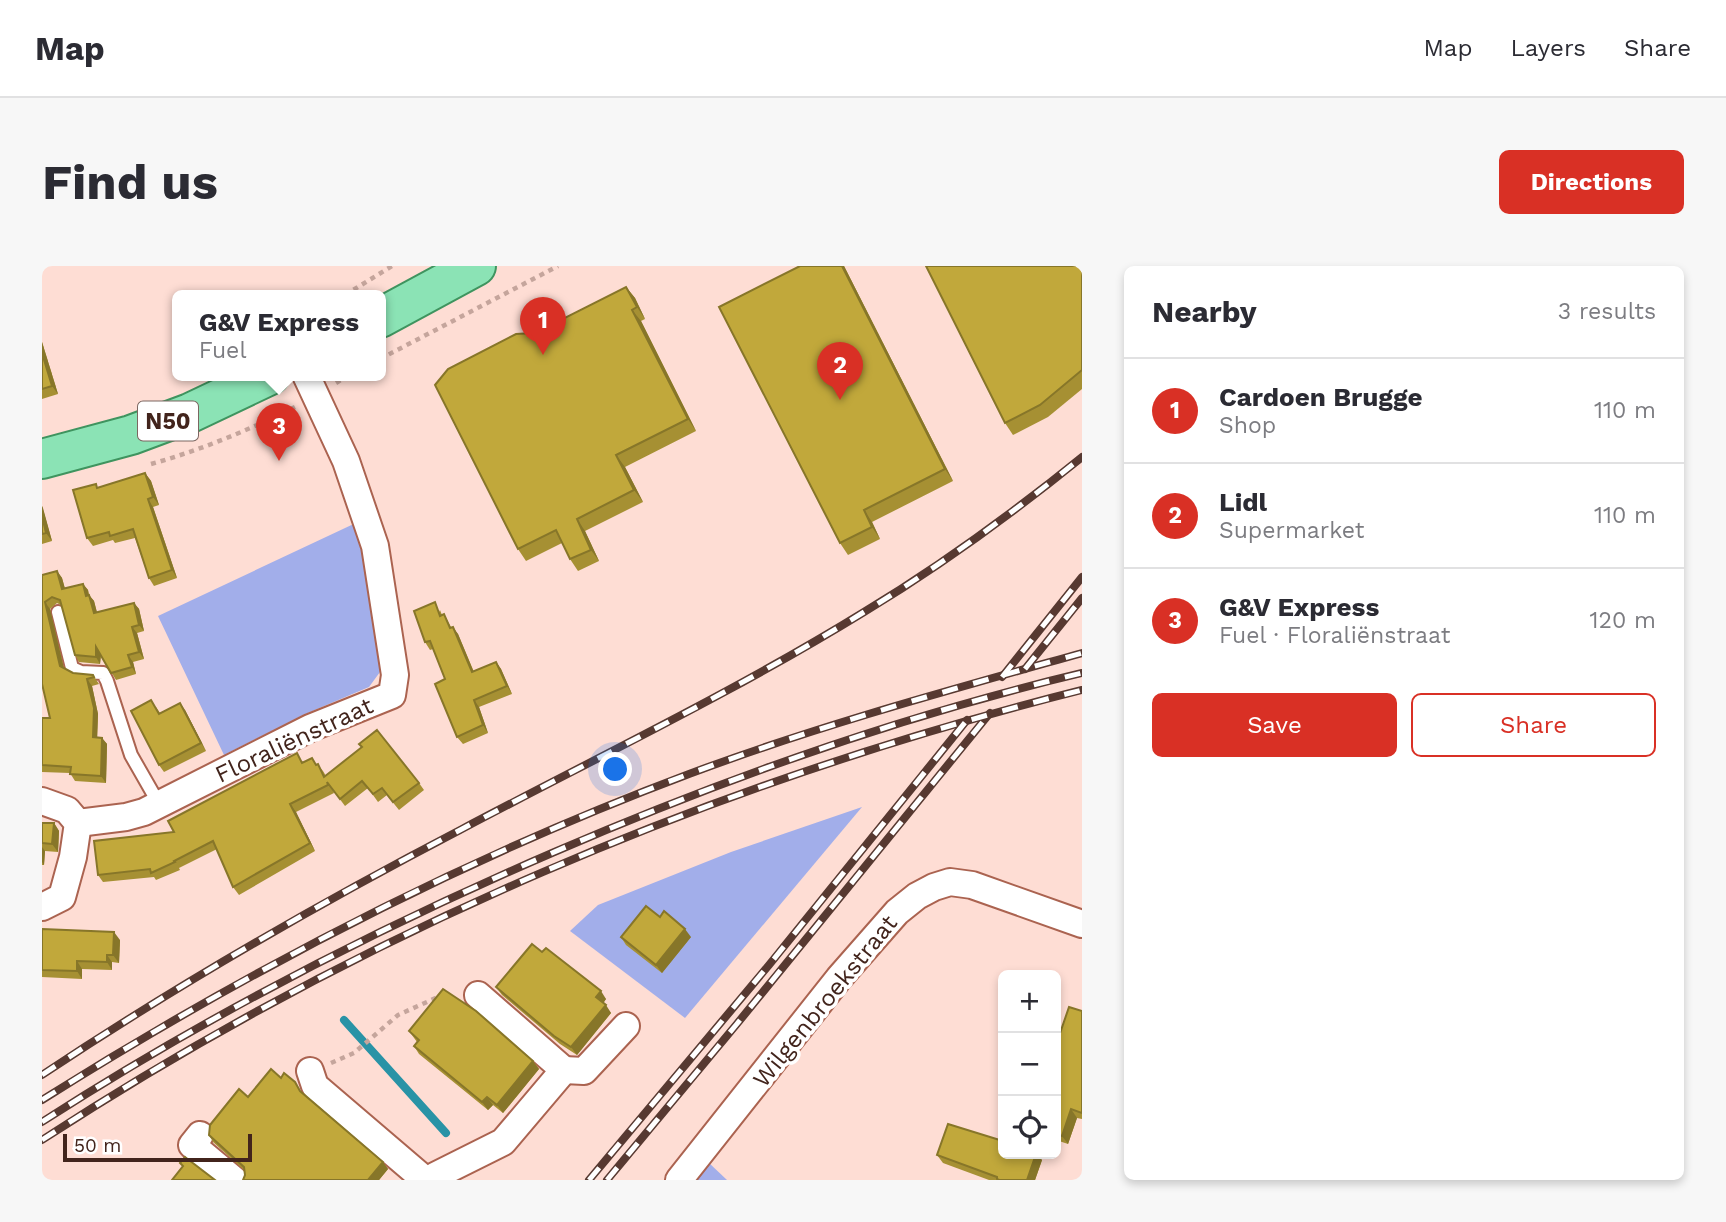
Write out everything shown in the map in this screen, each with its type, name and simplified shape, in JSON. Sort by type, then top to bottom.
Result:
[{"type":"main road","points":[[386,315],[476,266]]},
{"type":"main road","name":"N50","points":[[42,460],[131,435],[190,413],[257,381]]},
{"type":"street","name":"Floraliënstraat","points":[[78,823],[126,817],[159,804],[310,729],[392,695],[395,676],[374,546],[346,461],[309,381]]},
{"type":"street","points":[[42,801],[67,810],[78,823],[73,857],[62,897],[42,907]]},
{"type":"street","name":"Wilgenbroekstraat","points":[[679,1180],[839,978],[897,912],[917,896],[950,882],[972,885],[1082,924]]},
{"type":"street","points":[[478,995],[564,1070],[584,1071],[626,1026]]},
{"type":"street","points":[[432,1180],[435,1175],[503,1142],[564,1070]]},
{"type":"street","points":[[310,1071],[315,1086],[425,1180]]},
{"type":"street","points":[[200,1135],[192,1145],[234,1180]]},
{"type":"lane","points":[[58,612],[72,668],[81,672],[103,673],[131,755],[159,804]]},
{"type":"path","points":[[353,290],[392,266]]},
{"type":"path","points":[[386,356],[558,266]]},
{"type":"path","points":[[354,1054],[398,1015],[457,989],[478,995]]},
{"type":"shaded area","points":[[360,521],[377,625],[380,672],[369,687],[303,715],[224,755],[158,616]]},
{"type":"shaded area","points":[[862,807],[685,1018],[570,931],[598,905],[731,852]]},
{"type":"shaded area","points":[[708,1162],[727,1180],[694,1180]]},
{"type":"building","points":[[800,266],[842,266],[945,469],[864,510],[872,527],[840,543],[719,307]]},
{"type":"building","points":[[926,266],[1082,266],[1082,370],[1040,405],[1005,423]]},
{"type":"building","points":[[626,287],[637,307],[632,310],[688,419],[616,455],[634,490],[577,519],[591,550],[570,559],[556,530],[518,549],[435,385],[448,369],[516,334],[533,333],[531,316],[556,314],[559,321]]},
{"type":"building","points":[[42,353],[52,386],[42,389]]},
{"type":"building","points":[[145,473],[153,497],[148,499],[172,570],[149,578],[133,529],[110,536],[109,532],[87,538],[73,490],[96,484],[97,488]]},
{"type":"building","points":[[42,516],[46,533],[42,534]]},
{"type":"building","points":[[57,571],[62,589],[83,584],[94,613],[134,603],[139,625],[132,627],[139,652],[128,655],[132,667],[111,673],[96,647],[96,657],[75,655],[60,600],[52,597],[45,602],[60,666],[73,673],[94,677],[87,679],[94,708],[93,737],[102,738],[101,776],[70,774],[71,767],[42,765],[42,718],[50,718],[42,684],[42,575]]},
{"type":"building","points":[[435,602],[440,616],[444,614],[450,628],[453,627],[472,672],[496,662],[507,686],[474,700],[483,725],[457,737],[435,684],[445,679],[430,641],[425,642],[414,611]]},
{"type":"building","points":[[151,700],[159,714],[180,703],[201,743],[159,765],[131,711]]},
{"type":"building","points":[[377,730],[419,783],[393,802],[382,788],[373,794],[362,781],[340,799],[327,782],[328,785],[290,804],[310,843],[233,887],[213,841],[151,873],[150,869],[98,875],[94,841],[174,832],[168,821],[297,753],[302,763],[312,758],[324,777],[362,747],[359,744]]},
{"type":"building","points":[[42,823],[54,823],[52,844],[42,843]]},
{"type":"building","points":[[646,906],[660,917],[664,911],[685,929],[656,965],[621,937]]},
{"type":"building","points":[[42,929],[114,932],[113,955],[107,955],[107,962],[77,961],[77,971],[42,970]]},
{"type":"building","points":[[532,944],[542,952],[546,948],[601,991],[596,997],[606,1005],[571,1047],[496,987]]},
{"type":"building","points":[[443,989],[476,1011],[533,1061],[497,1105],[487,1097],[482,1102],[414,1046],[419,1040],[409,1031]]},
{"type":"building","points":[[1069,1007],[1082,1011],[1082,1113],[1071,1109],[1062,1136],[1061,1136],[1061,1030]]},
{"type":"building","points":[[271,1069],[281,1078],[284,1073],[295,1082],[300,1091],[383,1162],[368,1180],[243,1180],[244,1167],[209,1135],[210,1125],[239,1089],[248,1097]]},
{"type":"building","points":[[948,1124],[998,1139],[998,1159],[1034,1159],[1027,1180],[999,1180],[937,1155]]},
{"type":"building","points":[[185,1157],[215,1180],[172,1180],[183,1166],[180,1163]]},
{"type":"waterway","points":[[344,1020],[446,1133]]},
{"type":"railway","points":[[42,1075],[196,977],[301,916],[408,857],[715,697],[815,641],[948,558],[1082,457]]},
{"type":"railway","points":[[1002,677],[1082,577]]},
{"type":"railway","points":[[1025,669],[1082,598]]},
{"type":"railway","points":[[42,1100],[119,1052],[357,920],[439,880],[604,807],[786,740],[884,709],[1082,653]]},
{"type":"railway","points":[[42,1122],[165,1047],[291,977],[421,912],[552,853],[813,751],[947,709],[1082,673]]},
{"type":"railway","points":[[42,1140],[163,1065],[287,995],[414,931],[543,872],[675,818],[809,770],[945,727],[1082,690]]},
{"type":"railway","points":[[607,1180],[990,713]]},
{"type":"railway","points":[[589,1180],[769,965],[967,720]]},
{"type":"place","name":"Cardoen Brugge","points":[[543,355]]},
{"type":"place","name":"Lidl","points":[[840,400]]},
{"type":"place","name":"G&V Express","points":[[279,461]]}]
